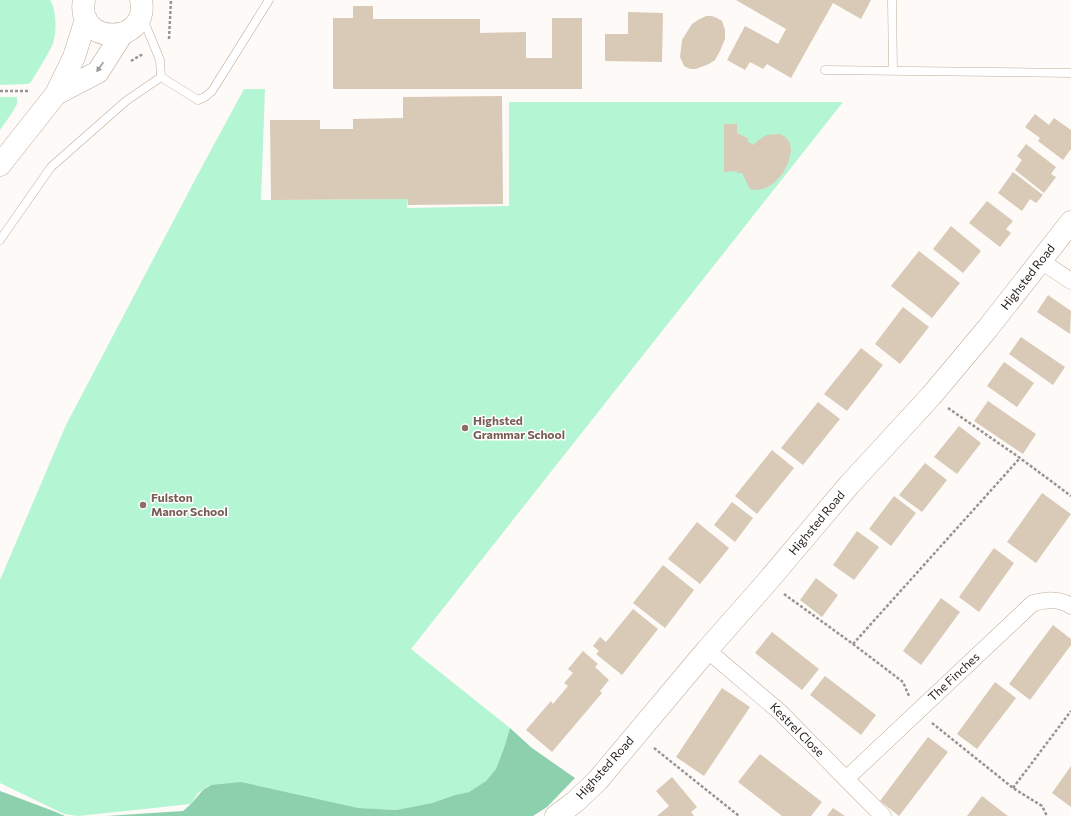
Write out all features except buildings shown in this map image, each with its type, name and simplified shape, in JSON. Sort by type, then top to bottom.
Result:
[{"type":"street","points":[[83,8],[91,26],[105,35],[113,35],[122,34],[130,30],[136,23],[141,7]]},
{"type":"street","points":[[0,166],[56,94],[74,57],[83,8]]},
{"type":"street","points":[[56,94],[98,72],[122,34]]},
{"type":"street","name":"Highsted Road","points":[[556,816],[575,802],[598,780],[707,650],[849,485],[931,396],[988,328],[1071,222]]},
{"type":"street","points":[[1041,261],[1071,281]]},
{"type":"street","name":"The Finches","points":[[846,779],[1033,603],[1048,600],[1064,602],[1071,606]]},
{"type":"street","name":"Kestrel Close","points":[[707,650],[780,712],[884,816]]},
{"type":"lane","points":[[161,77],[198,100],[205,97],[212,91],[269,0]]},
{"type":"lane","points":[[892,0],[893,71]]},
{"type":"lane","points":[[141,7],[160,60],[161,77]]},
{"type":"lane","points":[[825,70],[1071,73]]},
{"type":"lane","points":[[0,240],[51,167],[126,101],[161,77]]},
{"type":"path","points":[[931,396],[1020,458],[1071,496]]},
{"type":"path","points":[[854,644],[1020,458]]},
{"type":"path","points":[[767,582],[854,644],[903,682],[911,702],[918,712],[1013,788],[1042,806],[1047,816]]},
{"type":"path","points":[[1013,788],[1071,711]]},
{"type":"path","points":[[636,734],[739,816]]},
{"type":"green space","points":[[0,0],[50,0],[54,10],[56,23],[54,41],[42,64],[31,82],[28,84],[0,85]]},
{"type":"green space","points":[[244,89],[265,89],[261,200],[408,199],[407,208],[509,206],[509,102],[843,102],[411,649],[510,728],[496,769],[486,781],[469,792],[432,803],[396,810],[354,808],[210,785],[198,793],[191,804],[78,816],[64,814],[0,783],[0,580],[66,425]]},
{"type":"green space","points":[[0,97],[17,97],[17,104],[0,130]]},
{"type":"green space","points":[[510,728],[532,748],[575,778],[547,807],[533,816],[106,816],[183,811],[203,790],[211,785],[241,782],[358,808],[396,810],[432,803],[469,792],[486,781],[496,769]]},
{"type":"green space","points":[[0,791],[56,812],[65,816],[0,816]]},
{"type":"place","name":"Highsted Grammar School","points":[[465,428]]},
{"type":"place","name":"Fulston Manor School","points":[[143,505]]}]
